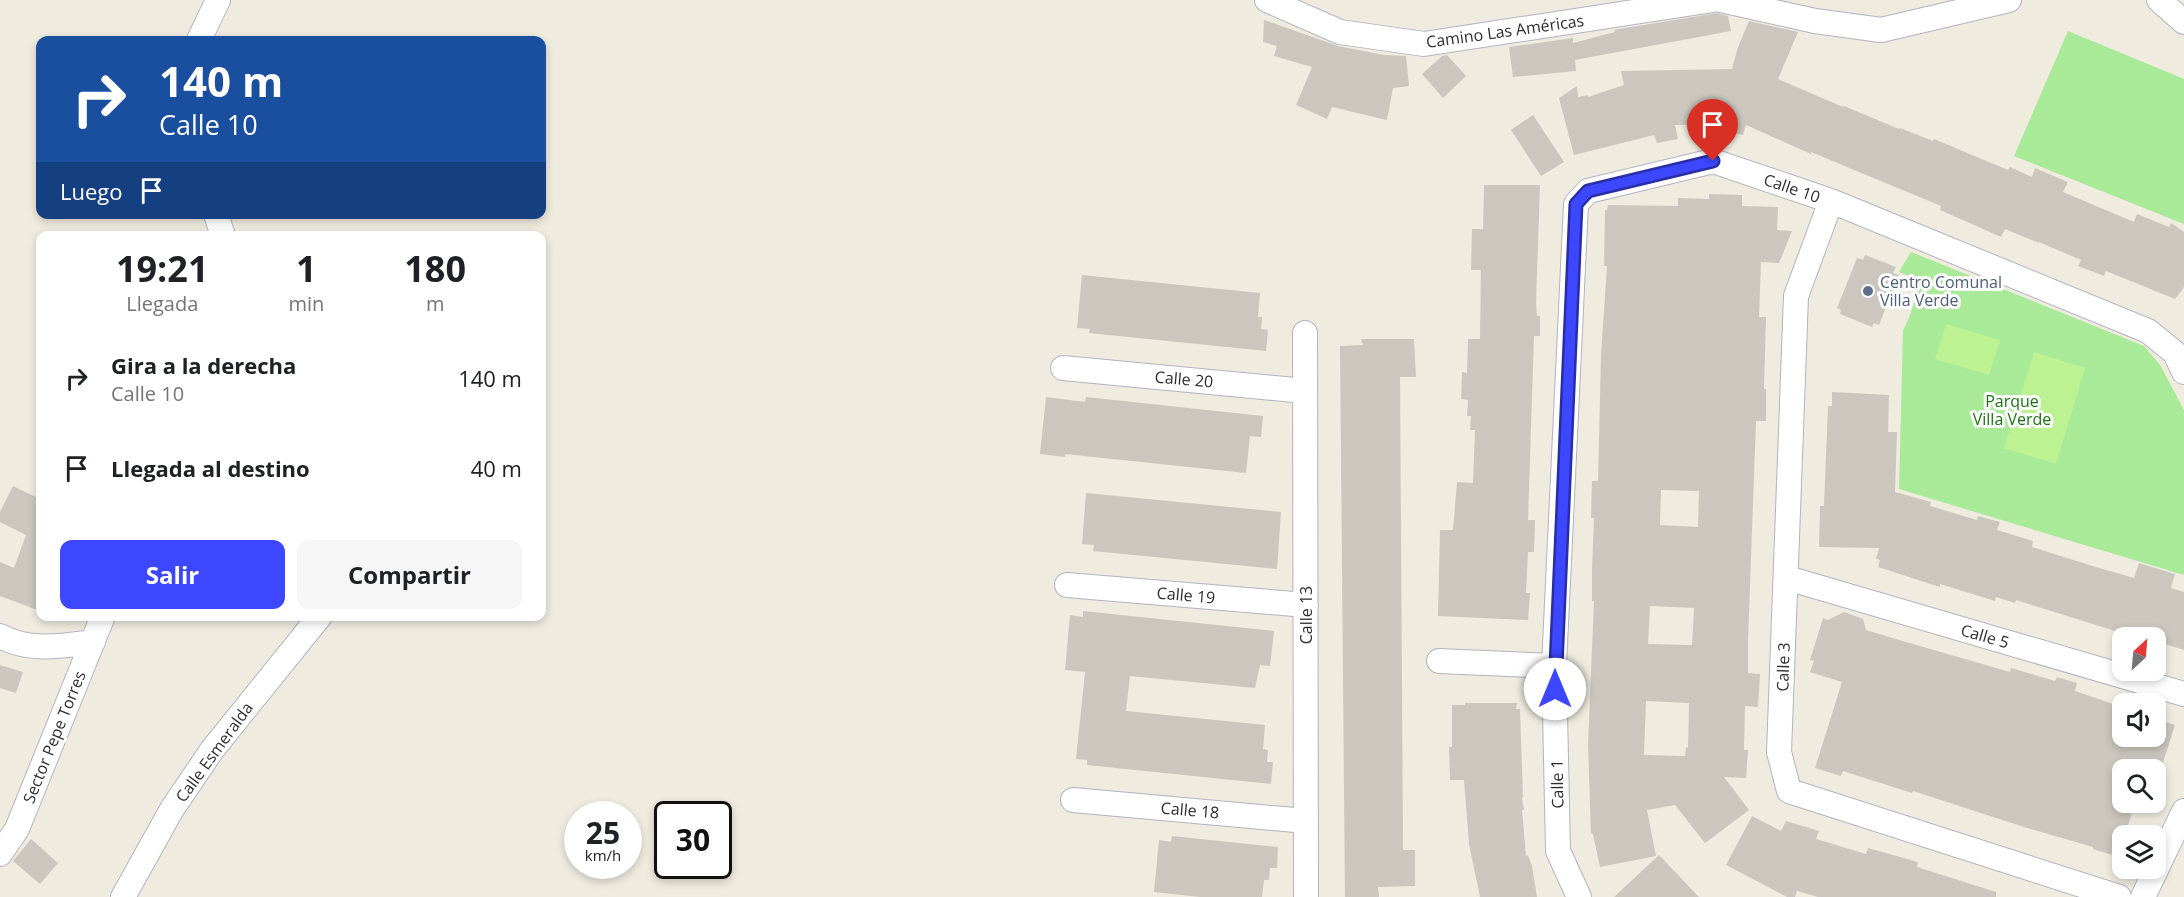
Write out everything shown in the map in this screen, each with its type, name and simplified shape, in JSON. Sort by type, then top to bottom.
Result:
[{"type":"street","points":[[201,36],[218,0]]},
{"type":"street","name":"Camino Las Américas","points":[[1267,0],[1340,32],[1424,44],[1713,0]]},
{"type":"street","points":[[1721,0],[1815,21],[1881,30],[2009,0]]},
{"type":"street","points":[[2160,0],[2184,22]]},
{"type":"street","name":"Calle 10","points":[[1554,666],[1576,204],[1588,191],[1713,161],[1832,201],[2148,331],[2175,354],[2184,372]]},
{"type":"street","name":"Calle 3","points":[[1832,201],[1796,296],[1779,752],[1789,791],[2119,897]]},
{"type":"street","name":"Calle 13","points":[[1305,333],[1306,897]]},
{"type":"street","name":"Calle 20","points":[[1063,368],[1305,391]]},
{"type":"street","name":"Calle 5","points":[[1787,578],[2184,694]]},
{"type":"street","name":"Calle 19","points":[[1067,585],[1306,605]]},
{"type":"street","name":"Sector Pepe Torres","points":[[0,854],[17,829],[101,621]]},
{"type":"street","name":"Calle Esmeralda","points":[[123,897],[172,809],[212,750],[316,621]]},
{"type":"street","points":[[0,636],[14,644],[34,646],[54,647],[93,642]]},
{"type":"street","points":[[1439,661],[1554,666]]},
{"type":"street","name":"Calle 1","points":[[1554,666],[1558,851],[1579,897]]},
{"type":"street","name":"Calle 18","points":[[1073,800],[1306,821]]},
{"type":"street","points":[[2143,897],[2184,811]]},
{"type":"green space","points":[[2068,31],[2184,79],[2184,224],[2014,156]]},
{"type":"green space","name":"Parque Villa Verde","points":[[1911,252],[2144,346],[2160,365],[2184,410],[2184,575],[1899,489],[1903,330],[1913,306],[1917,279],[1899,272]]},
{"type":"green space","points":[[1946,324],[2000,340],[1989,375],[1935,359]]},
{"type":"green space","points":[[2034,352],[2085,368],[2056,464],[2004,448]]},
{"type":"building","points":[[1717,13],[1728,16],[1731,31],[1575,60],[1576,71],[1513,77],[1509,47],[1573,38],[1573,43],[1615,32],[1614,30]]},
{"type":"building","points":[[1264,20],[1338,46],[1384,55],[1406,56],[1409,86],[1393,88],[1387,120],[1332,107],[1327,119],[1296,105],[1312,67],[1274,56],[1277,46],[1263,42]]},
{"type":"building","points":[[1749,21],[1798,32],[1778,79],[1843,107],[1933,141],[1934,139],[2008,170],[2010,167],[2032,177],[2035,168],[2068,182],[2063,192],[2134,222],[2137,214],[2169,227],[2171,223],[2184,232],[2184,287],[2175,299],[2106,271],[2104,276],[2078,266],[2081,260],[2039,242],[2005,229],[2001,237],[1940,210],[1941,206],[1811,152],[1811,154],[1746,125],[1743,135],[1726,131],[1728,124],[1675,125],[1678,139],[1657,143],[1654,135],[1574,155],[1559,98],[1577,86],[1578,97],[1588,95],[1588,97],[1624,85],[1621,71],[1732,69]]},
{"type":"building","points":[[1447,55],[1466,76],[1443,98],[1422,74],[1442,56]]},
{"type":"building","points":[[1533,115],[1564,162],[1541,176],[1511,130]]},
{"type":"building","points":[[1484,185],[1540,185],[1536,303],[1537,316],[1540,316],[1540,336],[1534,336],[1528,520],[1535,520],[1534,552],[1528,552],[1526,593],[1530,593],[1528,620],[1438,616],[1440,530],[1453,530],[1457,482],[1473,483],[1475,430],[1470,430],[1471,416],[1467,416],[1468,400],[1461,399],[1462,372],[1467,373],[1468,339],[1480,339],[1481,270],[1471,270],[1472,229],[1483,229]]},
{"type":"building","points":[[1709,194],[1742,195],[1742,206],[1778,207],[1777,230],[1792,231],[1779,263],[1761,262],[1759,317],[1766,317],[1764,389],[1766,389],[1766,421],[1756,421],[1748,641],[1748,673],[1760,674],[1758,707],[1745,706],[1744,750],[1748,750],[1746,778],[1724,777],[1749,810],[1705,843],[1675,805],[1647,810],[1656,856],[1600,867],[1593,834],[1591,834],[1588,745],[1594,601],[1592,601],[1594,518],[1591,518],[1592,481],[1598,481],[1601,356],[1607,266],[1604,266],[1605,210],[1608,205],[1678,206],[1678,198],[1709,199]],"holes":[[[1661,490],[1699,491],[1698,527],[1660,525]],[[1650,606],[1694,608],[1692,645],[1648,644]],[[1646,701],[1689,703],[1688,748],[1686,747],[1685,756],[1644,755]]]},
{"type":"building","name":"Centro Comunal Villa Verde","points":[[1865,255],[1896,267],[1893,273],[1899,275],[1879,325],[1874,323],[1872,327],[1840,314],[1841,310],[1837,308],[1857,258],[1863,260]]},
{"type":"building","points":[[1082,275],[1260,293],[1258,317],[1262,317],[1261,329],[1268,330],[1266,351],[1089,333],[1090,329],[1077,328]]},
{"type":"building","points":[[1361,339],[1414,339],[1416,377],[1400,377],[1403,850],[1415,850],[1415,886],[1378,887],[1379,897],[1345,897],[1340,346],[1363,345]]},
{"type":"building","points":[[1832,392],[1889,395],[1888,432],[1897,432],[1895,492],[1931,502],[1930,506],[1977,520],[1978,516],[2000,522],[1997,530],[2033,541],[2032,547],[2096,567],[2134,578],[2139,563],[2175,574],[2171,588],[2184,592],[2184,650],[2166,644],[2166,627],[2112,627],[2112,630],[2016,600],[2015,603],[1996,597],[1995,601],[1940,584],[1940,587],[1878,567],[1880,560],[1876,559],[1879,548],[1819,547],[1820,506],[1824,506],[1828,406],[1832,406]]},
{"type":"building","points":[[1046,397],[1085,402],[1086,397],[1263,416],[1261,437],[1250,436],[1246,473],[1065,454],[1065,457],[1040,454]]},
{"type":"building","points":[[13,486],[36,497],[36,610],[0,596],[0,562],[14,568],[26,535],[0,522],[0,512]]},
{"type":"building","points":[[1086,493],[1281,512],[1277,569],[1093,551],[1094,545],[1082,544]]},
{"type":"building","points":[[1083,611],[1274,631],[1270,666],[1260,665],[1255,688],[1130,676],[1126,711],[1265,725],[1263,749],[1268,750],[1267,762],[1273,762],[1271,784],[1087,765],[1087,760],[1076,759],[1085,672],[1065,670],[1070,615],[1083,617]]},
{"type":"building","points":[[1844,612],[1863,619],[1866,630],[2010,672],[2011,668],[2055,681],[2057,677],[2077,683],[2075,691],[2112,704],[2112,747],[2166,747],[2166,722],[2175,725],[2164,759],[2112,759],[2112,813],[2132,813],[2128,825],[2112,825],[2112,855],[1913,791],[1912,793],[1843,771],[1841,776],[1815,768],[1842,682],[1810,672],[1814,661],[1810,660],[1823,618],[1828,620]]},
{"type":"building","points":[[0,665],[23,672],[16,693],[0,688]]},
{"type":"building","points":[[1465,703],[1517,703],[1516,709],[1520,709],[1524,810],[1522,810],[1526,856],[1528,855],[1532,866],[1537,897],[1480,897],[1469,844],[1464,780],[1450,780],[1449,747],[1452,747],[1452,705],[1465,705]]},
{"type":"building","points":[[1752,816],[1781,831],[1786,821],[1819,831],[1816,839],[1866,854],[1868,848],[1918,862],[1917,867],[1996,892],[1996,897],[1818,897],[1797,891],[1795,897],[1787,897],[1726,865]]},
{"type":"building","points":[[1172,836],[1278,847],[1277,868],[1270,868],[1269,880],[1264,880],[1262,897],[1200,897],[1154,892],[1159,840],[1171,842]]},
{"type":"building","points":[[31,839],[58,863],[40,884],[13,861]]},
{"type":"building","points":[[1659,855],[1699,897],[1614,897]]},
{"type":"place","name":"Centro Comunal Villa Verde","points":[[1868,291]]},
{"type":"route","points":[[1555,689],[1554,666],[1576,204],[1588,191],[1713,161]]}]
